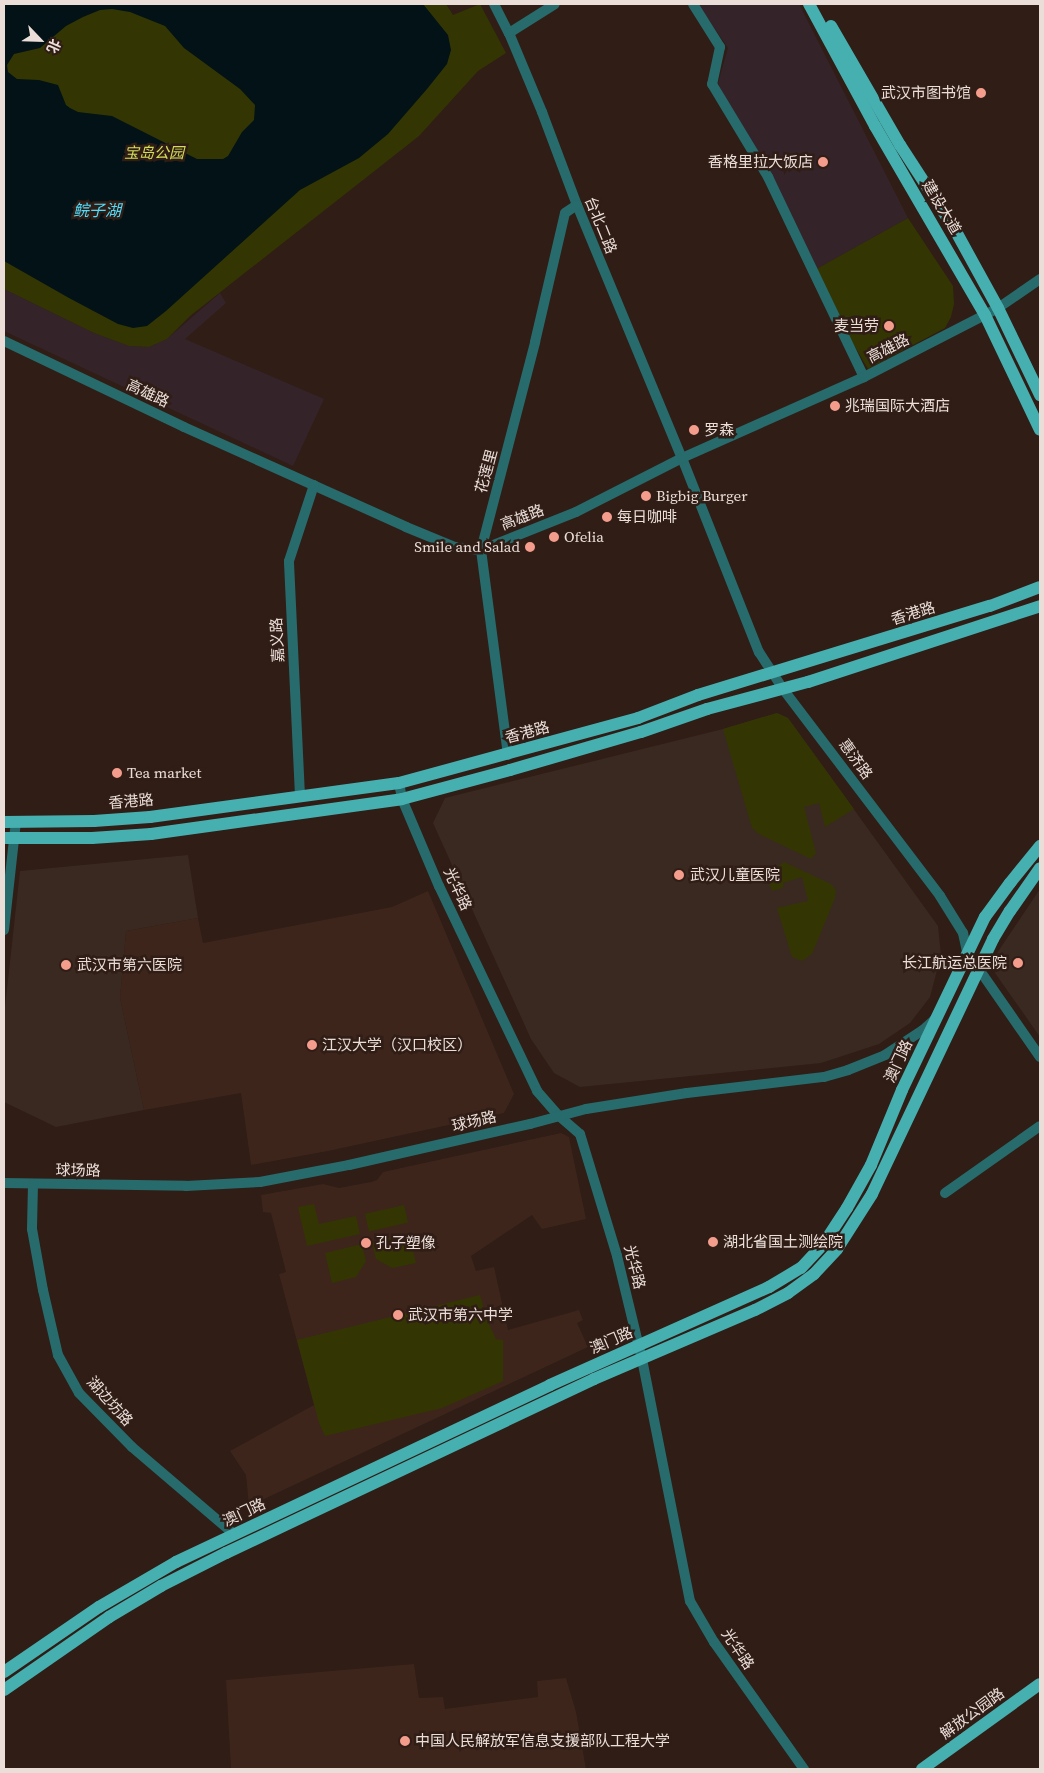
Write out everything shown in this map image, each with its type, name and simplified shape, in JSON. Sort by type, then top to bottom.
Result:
[{"type":"main road","name":"建设大道","points":[[809,4],[875,126],[985,315],[1040,430]]},
{"type":"main road","name":"建设大道","points":[[819,4],[900,145],[954,228],[998,308],[1040,395]]},
{"type":"main road","name":"香港路","points":[[10,822],[94,821],[150,817],[399,783],[508,755],[638,718],[698,695],[990,606],[1040,587]]},
{"type":"main road","name":"香港路","points":[[9,838],[92,838],[151,834],[402,799],[641,732],[707,709],[783,689],[1040,606]]},
{"type":"main road","name":"澳门路","points":[[4,1672],[99,1607],[154,1574],[234,1534],[550,1385],[769,1287],[801,1268],[824,1242],[848,1208],[871,1165],[935,1019],[985,917],[1040,846]]},
{"type":"main road","name":"澳门路","points":[[4,1690],[109,1617],[202,1565],[594,1379],[755,1310],[788,1293],[814,1274],[837,1249],[872,1194],[979,967],[1010,910],[1040,868]]},
{"type":"main road","name":"解放公园路","points":[[922,1769],[1040,1684]]},
{"type":"street","name":"台北二路","points":[[494,4],[509,33],[542,112],[577,205],[682,458]]},
{"type":"street","points":[[509,33],[555,4]]},
{"type":"street","points":[[693,4],[720,47],[712,84],[768,177],[864,377]]},
{"type":"street","name":"花莲里","points":[[508,755],[481,550],[535,342],[565,213],[577,205]]},
{"type":"street","name":"高雄路","points":[[4,341],[314,486],[455,547],[481,550],[576,512],[682,458],[864,377],[998,308],[1040,279]]},
{"type":"street","name":"惠济路","points":[[682,458],[759,652],[772,674],[940,896],[963,933],[967,952],[1040,1057]]},
{"type":"street","name":"嘉义路","points":[[300,796],[288,561],[314,486]]},
{"type":"street","name":"光华路","points":[[399,783],[402,799],[439,886],[537,1091],[558,1115],[575,1127],[580,1134],[618,1256],[642,1359],[690,1601],[714,1642],[804,1769]]},
{"type":"street","points":[[4,930],[10,822]]},
{"type":"street","name":"球场路","points":[[4,1183],[186,1186],[260,1182],[530,1124],[558,1115],[687,1093],[824,1077],[848,1070],[885,1055],[923,1030],[935,1019]]},
{"type":"street","points":[[944,1193],[1040,1126]]},
{"type":"street","name":"湖边坊路","points":[[33,1184],[32,1229],[43,1290],[58,1354],[79,1393],[132,1447],[234,1534]]},
{"type":"shaded area","points":[[698,4],[799,4],[908,218],[811,272],[718,83],[728,48]]},
{"type":"shaded area","points":[[4,289],[94,333],[129,346],[149,347],[167,339],[220,293],[226,303],[185,339],[324,399],[293,466],[4,331]]},
{"type":"shaded area","name":"武汉儿童医院","points":[[777,713],[788,718],[938,926],[941,955],[930,997],[910,1023],[879,1044],[821,1063],[580,1087],[554,1073],[531,1039],[433,823],[445,798],[723,729]]},
{"type":"shaded area","name":"武汉市第六医院","points":[[188,855],[198,918],[126,931],[120,998],[144,1110],[56,1127],[4,1102],[4,1016],[20,871]]},
{"type":"shaded area","name":"长江航运总医院","points":[[1040,889],[1040,1037],[995,973],[997,953]]},
{"type":"shaded area","name":"江汉大学（汉口校区）","points":[[428,891],[514,1094],[504,1113],[328,1151],[251,1165],[241,1093],[144,1110],[120,998],[126,931],[198,918],[203,943],[392,907]]},
{"type":"shaded area","name":"武汉市第六中学","points":[[561,1133],[569,1137],[586,1219],[542,1229],[532,1215],[471,1256],[476,1271],[494,1267],[508,1330],[579,1310],[583,1320],[577,1323],[588,1347],[249,1506],[246,1475],[230,1451],[314,1405],[279,1274],[286,1272],[271,1213],[263,1212],[261,1195],[323,1184],[339,1188],[371,1182],[377,1180],[383,1172]]},
{"type":"shaded area","name":"中国人民解放军信息支援部队工程大学","points":[[414,1664],[419,1698],[443,1697],[445,1709],[538,1697],[537,1681],[566,1678],[576,1712],[586,1769],[231,1769],[226,1680]]},
{"type":"green space","name":"鲩子湖","points":[[4,4],[446,4],[453,15],[480,4],[506,53],[478,71],[419,136],[190,316],[167,339],[149,347],[129,346],[94,333],[4,289]]},
{"type":"green space","points":[[908,218],[953,286],[954,304],[951,317],[945,328],[868,369],[811,272]]},
{"type":"green space","points":[[777,713],[788,718],[854,809],[825,827],[819,803],[804,807],[816,853],[811,859],[759,834],[752,828],[723,729]]},
{"type":"green space","points":[[784,862],[831,884],[836,890],[835,898],[812,954],[802,961],[792,957],[777,908],[808,901],[802,877],[783,883],[783,888],[772,891],[767,877],[770,872]]},
{"type":"green space","points":[[314,1204],[319,1224],[356,1216],[360,1234],[307,1246],[298,1207]]},
{"type":"green space","points":[[404,1205],[408,1223],[369,1232],[365,1214]]},
{"type":"green space","points":[[409,1233],[416,1263],[392,1268],[376,1259],[372,1242]]},
{"type":"green space","points":[[362,1244],[366,1261],[356,1277],[332,1283],[325,1253]]},
{"type":"green space","points":[[480,1295],[487,1320],[496,1339],[503,1340],[503,1381],[442,1408],[325,1436],[319,1423],[297,1340]]},
{"type":"water","name":"鲩子湖","points":[[4,4],[423,4],[448,35],[451,50],[447,64],[388,134],[359,158],[300,190],[147,326],[133,328],[118,324],[4,261]],"holes":[[[112,9],[130,12],[165,26],[184,48],[240,89],[255,105],[254,120],[242,132],[228,156],[223,159],[197,159],[112,116],[78,112],[70,108],[66,105],[58,85],[39,80],[17,79],[8,72],[7,65],[14,54],[40,48],[66,26],[83,17],[100,10]]]},
{"type":"place","name":"武汉市图书馆","points":[[981,93]]},
{"type":"place","name":"香格里拉大饭店","points":[[823,162]]},
{"type":"place","name":"麦当劳","points":[[889,326]]},
{"type":"place","name":"兆瑞国际大酒店","points":[[835,406]]},
{"type":"place","name":"罗森","points":[[694,430]]},
{"type":"place","name":"Bigbig Burger","points":[[646,496]]},
{"type":"place","name":"每日咖啡","points":[[607,517]]},
{"type":"place","name":"Ofelia","points":[[554,537]]},
{"type":"place","name":"Smile and Salad","points":[[530,547]]},
{"type":"place","name":"Tea market","points":[[117,773]]},
{"type":"place","name":"武汉儿童医院","points":[[679,875]]},
{"type":"place","name":"长江航运总医院","points":[[1018,963]]},
{"type":"place","name":"武汉市第六医院","points":[[66,965]]},
{"type":"place","name":"江汉大学（汉口校区）","points":[[312,1045]]},
{"type":"place","name":"湖北省国土测绘院","points":[[713,1242]]},
{"type":"place","name":"孔子塑像","points":[[366,1243]]},
{"type":"place","name":"武汉市第六中学","points":[[398,1315]]},
{"type":"place","name":"中国人民解放军信息支援部队工程大学","points":[[405,1741]]},
{"type":"park label","name":"宝岛公园","points":[[154,153]]}]
